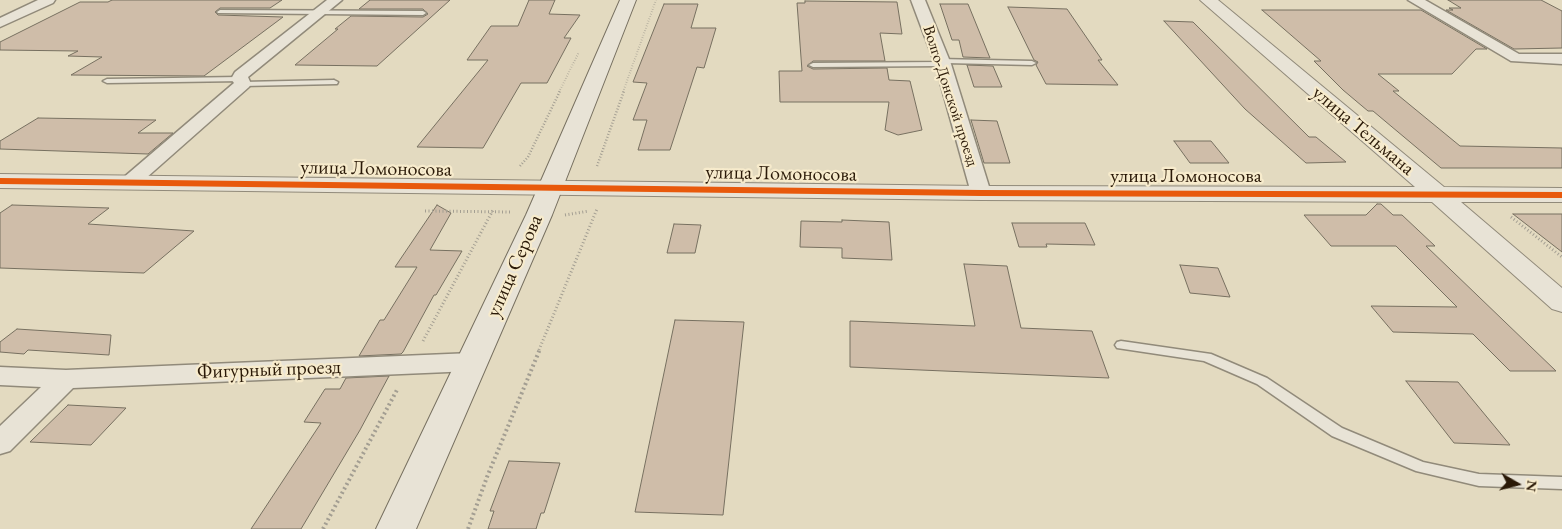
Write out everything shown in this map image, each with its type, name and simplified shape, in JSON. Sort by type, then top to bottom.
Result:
[{"type":"street","points":[[0,23],[48,0]]},
{"type":"street","points":[[130,182],[241,82],[241,75],[335,0]]},
{"type":"street","name":"улица Серова","points":[[396,529],[555,174],[628,0]]},
{"type":"street","name":"Волго-Донской проезд","points":[[918,0],[943,62],[980,193]]},
{"type":"street","name":"улица Тельмана","points":[[1208,0],[1562,303]]},
{"type":"street","points":[[1415,0],[1516,58],[1562,59]]},
{"type":"street","name":"улица Ломоносова","points":[[0,181],[507,186],[555,174],[980,193],[1435,193],[1562,195]]},
{"type":"street","name":"Фигурный проезд","points":[[0,376],[66,379],[472,362]]},
{"type":"street","points":[[0,444],[66,379]]},
{"type":"lane","points":[[220,12],[318,14],[423,13]]},
{"type":"lane","points":[[813,65],[943,62],[1032,63]]},
{"type":"lane","points":[[107,81],[334,82]]},
{"type":"lane","points":[[1121,345],[1206,357],[1262,381],[1337,432],[1421,467],[1479,480],[1562,484]]},
{"type":"path","points":[[468,529],[601,177],[656,0]]},
{"type":"path","points":[[323,529],[507,186],[528,157],[584,44]]},
{"type":"path","points":[[528,157],[555,174],[601,177]]},
{"type":"path","points":[[1508,215],[1562,257]]},
{"type":"building","points":[[112,0],[282,0],[270,8],[220,8],[215,12],[218,15],[283,17],[204,76],[71,75],[102,57],[68,56],[78,51],[0,50],[0,42],[80,2],[108,2]]},
{"type":"building","points":[[370,0],[450,0],[377,66],[295,65],[351,16],[423,17],[428,14],[423,9],[359,9]]},
{"type":"building","points":[[529,0],[555,0],[549,14],[580,15],[564,38],[571,38],[547,83],[521,83],[483,148],[417,147],[488,60],[467,60],[491,26],[518,26]]},
{"type":"building","points":[[1448,0],[1541,0],[1562,11],[1562,48],[1514,49],[1446,10],[1453,10],[1449,8],[1461,8]]},
{"type":"building","points":[[805,1],[897,2],[902,34],[880,33],[885,61],[813,61],[807,66],[813,69],[887,68],[889,80],[910,81],[922,130],[898,135],[885,130],[889,102],[780,102],[779,71],[802,71],[797,3],[805,3]]},
{"type":"building","points":[[664,4],[698,4],[691,28],[716,28],[704,68],[697,67],[670,150],[638,150],[647,120],[633,120],[647,83],[633,82]]},
{"type":"building","points":[[940,4],[968,4],[990,58],[963,57],[959,40],[952,40]]},
{"type":"building","points":[[1008,7],[1067,9],[1102,60],[1098,60],[1118,85],[1046,84],[1036,65],[1038,62],[1034,60]]},
{"type":"building","points":[[1262,10],[1421,10],[1487,49],[1476,49],[1452,74],[1378,74],[1399,91],[1393,91],[1460,146],[1562,148],[1562,168],[1441,168],[1373,111],[1368,111],[1343,90],[1314,61],[1321,61]]},
{"type":"building","points":[[1164,21],[1193,22],[1309,137],[1316,137],[1346,162],[1306,163],[1245,109]]},
{"type":"building","points":[[967,65],[993,66],[1002,87],[974,87]]},
{"type":"building","points":[[38,118],[156,120],[138,133],[173,133],[148,154],[0,149],[0,141]]},
{"type":"building","points":[[971,120],[997,121],[1010,163],[984,163]]},
{"type":"building","points":[[1174,141],[1211,141],[1229,163],[1190,163]]},
{"type":"building","points":[[1377,204],[1381,204],[1393,215],[1402,215],[1435,246],[1426,246],[1556,371],[1510,371],[1473,334],[1393,332],[1371,306],[1457,307],[1396,246],[1331,246],[1304,215],[1366,215]]},
{"type":"building","points":[[12,205],[109,208],[88,224],[194,231],[144,273],[0,268],[0,213]]},
{"type":"building","points":[[437,205],[451,213],[430,250],[462,251],[436,295],[434,295],[403,352],[401,354],[359,356],[380,320],[384,320],[417,267],[395,267]]},
{"type":"building","points":[[1513,214],[1562,214],[1562,252]]},
{"type":"building","points":[[842,220],[889,222],[892,260],[842,258],[842,248],[800,247],[801,221],[842,222]]},
{"type":"building","points":[[1012,223],[1085,223],[1095,245],[1046,244],[1047,247],[1019,247]]},
{"type":"building","points":[[674,224],[701,225],[695,253],[667,253]]},
{"type":"building","points":[[964,264],[1007,266],[1021,328],[1092,331],[1109,378],[850,367],[850,321],[975,326]]},
{"type":"building","points":[[1180,265],[1218,268],[1230,297],[1190,293]]},
{"type":"building","points":[[675,320],[744,322],[723,515],[635,512]]},
{"type":"building","points":[[17,329],[111,335],[109,355],[28,350],[24,354],[0,352],[0,342]]},
{"type":"building","points":[[389,376],[360,430],[301,529],[251,529],[321,423],[304,422],[325,389],[340,389],[346,378]]},
{"type":"building","points":[[1406,381],[1458,382],[1510,445],[1454,443]]},
{"type":"building","points":[[68,405],[126,408],[91,445],[30,442]]},
{"type":"building","points":[[509,461],[560,463],[544,513],[541,513],[536,529],[488,529],[494,511],[490,511]]},
{"type":"cycle path","points":[[0,181],[981,193],[1562,195]]}]
